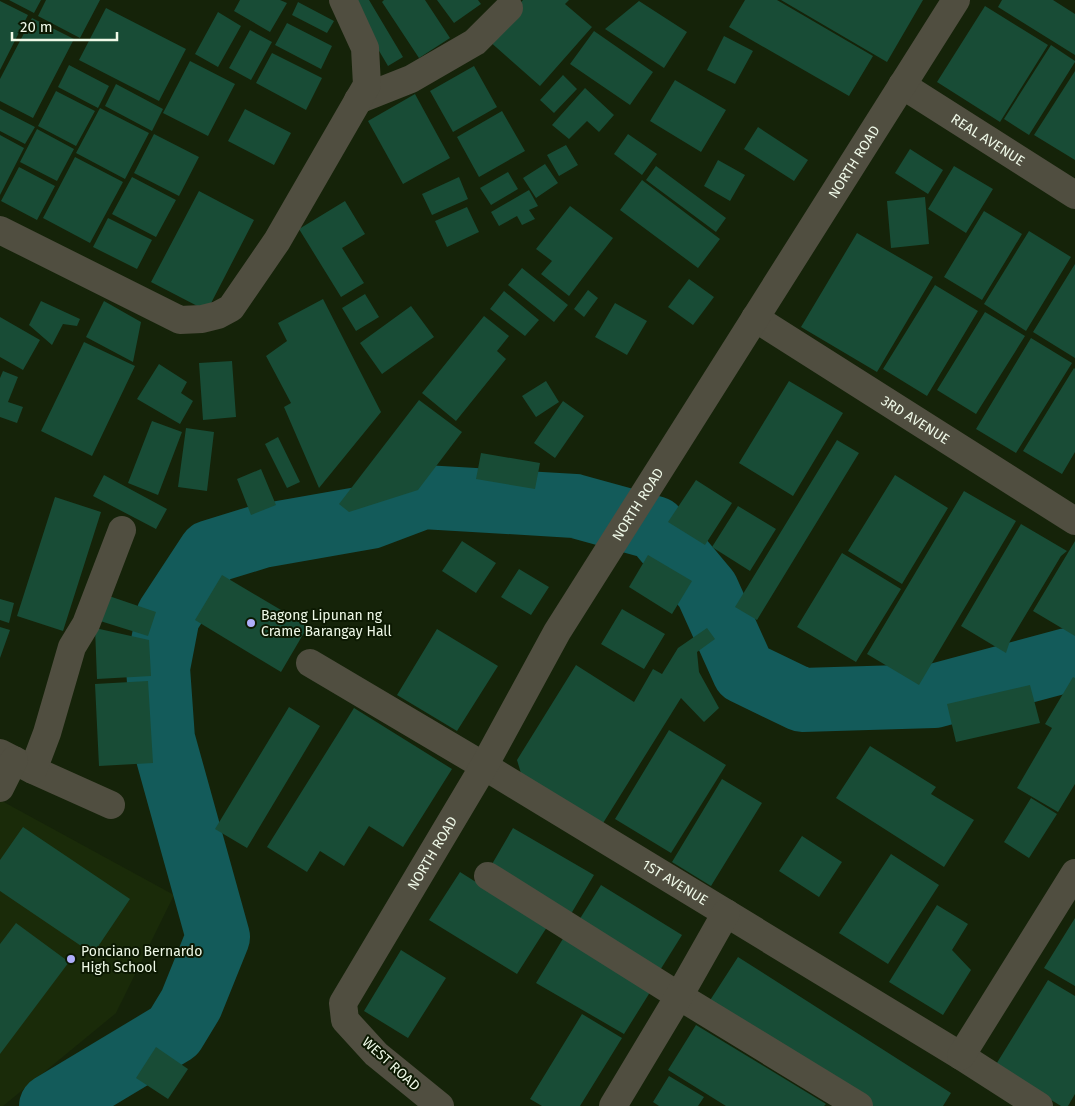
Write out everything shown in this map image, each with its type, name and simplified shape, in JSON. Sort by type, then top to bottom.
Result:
[{"type":"street","points":[[0,230],[180,320],[202,319],[218,315],[231,308],[277,241],[367,85],[365,48],[344,0]]},
{"type":"street","name":"NORTH ROAD","points":[[345,1020],[343,1003],[351,988],[484,766],[557,632],[956,0]]},
{"type":"street","points":[[358,100],[411,79],[475,42],[509,8]]},
{"type":"street","name":"REAL AVENUE","points":[[902,85],[1075,194]]},
{"type":"street","name":"3RD AVENUE","points":[[755,318],[1075,521]]},
{"type":"street","points":[[0,788],[16,761],[47,733],[72,647],[86,624],[122,530]]},
{"type":"street","name":"1ST AVENUE","points":[[310,663],[484,766],[1040,1106]]},
{"type":"street","points":[[16,761],[111,805]]},
{"type":"street","points":[[961,1056],[1075,873]]},
{"type":"street","points":[[488,876],[859,1106]]},
{"type":"street","points":[[613,1106],[726,913]]},
{"type":"street","name":"WEST ROAD","points":[[345,1020],[376,1054],[440,1106]]},
{"type":"shaded area","name":"Ponciano Bernardo High School","points":[[0,800],[174,895],[116,1013],[3,1106],[0,1106]]},
{"type":"building","points":[[9,0],[41,0],[34,13]]},
{"type":"building","points":[[46,0],[100,0],[80,38],[38,16]]},
{"type":"building","points":[[240,0],[280,0],[287,3],[270,32],[234,11]]},
{"type":"building","points":[[349,0],[369,0],[403,57],[388,66]]},
{"type":"building","points":[[384,0],[425,0],[450,38],[419,58],[382,2]]},
{"type":"building","points":[[437,0],[478,0],[481,4],[454,23]]},
{"type":"building","points":[[523,0],[569,0],[565,4],[592,27],[540,86],[488,40]]},
{"type":"building","points":[[745,0],[777,0],[873,56],[849,96],[729,27]]},
{"type":"building","points":[[781,0],[923,0],[887,62]]},
{"type":"building","points":[[1002,0],[1053,0],[1075,14],[1075,55],[998,7]]},
{"type":"building","points":[[0,1],[28,15],[0,70]]},
{"type":"building","points":[[639,1],[687,32],[664,68],[605,29]]},
{"type":"building","points":[[298,2],[334,21],[327,33],[292,15]]},
{"type":"building","points":[[985,6],[1048,45],[1000,122],[937,82]]},
{"type":"building","points":[[106,8],[186,49],[159,101],[79,60]]},
{"type":"building","points":[[218,12],[241,26],[218,67],[195,54]]},
{"type":"building","points":[[32,18],[74,39],[33,118],[0,101],[0,79]]},
{"type":"building","points":[[287,23],[332,46],[321,69],[275,45]]},
{"type":"building","points":[[250,30],[272,42],[251,80],[229,68]]},
{"type":"building","points":[[594,31],[653,72],[630,105],[570,64]]},
{"type":"building","points":[[724,36],[753,51],[735,84],[707,70]]},
{"type":"building","points":[[1051,45],[1075,62],[1029,135],[1004,119]]},
{"type":"building","points":[[272,53],[322,78],[306,110],[256,83]]},
{"type":"building","points":[[190,61],[235,84],[208,136],[163,113]]},
{"type":"building","points":[[69,65],[109,86],[98,108],[58,87]]},
{"type":"building","points":[[474,66],[497,107],[453,132],[430,91]]},
{"type":"building","points":[[1075,71],[1075,160],[1034,135]]},
{"type":"building","points":[[563,75],[577,89],[554,113],[540,100]]},
{"type":"building","points":[[675,80],[726,110],[701,152],[650,121]]},
{"type":"building","points":[[116,84],[163,109],[152,131],[105,106]]},
{"type":"building","points":[[585,88],[614,115],[599,132],[587,121],[569,139],[552,125]]},
{"type":"building","points":[[56,91],[95,111],[76,146],[38,126]]},
{"type":"building","points":[[415,94],[450,158],[403,184],[368,121]]},
{"type":"building","points":[[100,108],[149,133],[125,179],[76,153]]},
{"type":"building","points":[[0,109],[35,127],[25,144],[0,131]]},
{"type":"building","points":[[245,109],[291,133],[274,165],[228,141]]},
{"type":"building","points":[[502,111],[525,151],[479,177],[457,137]]},
{"type":"building","points":[[758,127],[808,160],[794,181],[744,149]]},
{"type":"building","points":[[37,129],[74,149],[57,181],[20,162]]},
{"type":"building","points":[[154,134],[199,157],[179,196],[134,173]]},
{"type":"building","points":[[628,134],[657,154],[642,175],[614,154]]},
{"type":"building","points":[[0,135],[24,148],[0,195]]},
{"type":"building","points":[[566,145],[578,165],[559,176],[547,155]]},
{"type":"building","points":[[910,149],[943,170],[928,194],[895,173]]},
{"type":"building","points":[[75,157],[123,182],[90,243],[43,218]]},
{"type":"building","points":[[718,160],[745,175],[730,201],[704,186]]},
{"type":"building","points":[[545,164],[558,183],[536,198],[523,178]]},
{"type":"building","points":[[656,166],[726,218],[716,232],[646,180]]},
{"type":"building","points":[[954,166],[993,189],[966,233],[928,209]]},
{"type":"building","points":[[19,167],[55,186],[37,220],[1,201]]},
{"type":"building","points":[[508,172],[518,189],[491,205],[480,188]]},
{"type":"building","points":[[132,177],[176,200],[156,237],[112,214]]},
{"type":"building","points":[[459,177],[468,199],[432,215],[422,194]]},
{"type":"building","points":[[642,180],[720,239],[698,268],[620,210]]},
{"type":"building","points":[[529,190],[538,206],[529,210],[535,219],[522,225],[517,216],[499,226],[491,212]]},
{"type":"building","points":[[199,191],[254,220],[207,311],[151,282]]},
{"type":"building","points":[[925,197],[929,244],[891,248],[887,201]]},
{"type":"building","points":[[345,201],[365,234],[342,248],[364,283],[341,297],[299,229]]},
{"type":"building","points":[[570,206],[613,238],[569,296],[541,274],[552,261],[536,249]]},
{"type":"building","points":[[467,207],[479,232],[447,247],[435,221]]},
{"type":"building","points":[[984,211],[1022,234],[982,300],[944,277]]},
{"type":"building","points":[[108,218],[152,240],[137,269],[93,247]]},
{"type":"building","points":[[1029,231],[1071,257],[1026,331],[984,304]]},
{"type":"building","points":[[857,233],[933,277],[877,372],[801,327]]},
{"type":"building","points":[[1075,264],[1075,358],[1033,332]]},
{"type":"building","points":[[522,268],[568,305],[554,322],[508,285]]},
{"type":"building","points":[[689,279],[714,297],[693,325],[668,307]]},
{"type":"building","points":[[935,285],[978,311],[927,396],[883,369]]},
{"type":"building","points":[[588,290],[598,298],[584,317],[574,309]]},
{"type":"building","points":[[504,291],[539,320],[525,336],[490,309]]},
{"type":"building","points":[[365,294],[379,317],[356,331],[342,308]]},
{"type":"building","points":[[323,299],[381,412],[319,488],[284,407],[291,403],[266,356],[287,341],[278,323]]},
{"type":"building","points":[[41,301],[80,319],[77,326],[63,324],[52,345],[29,325]]},
{"type":"building","points":[[104,301],[141,322],[133,362],[86,337]]},
{"type":"building","points":[[615,303],[647,321],[627,355],[595,337]]},
{"type":"building","points":[[411,306],[434,337],[382,374],[360,343]]},
{"type":"building","points":[[985,312],[1025,336],[976,414],[937,390]]},
{"type":"building","points":[[484,316],[509,336],[497,351],[506,359],[456,421],[422,393]]},
{"type":"building","points":[[0,317],[40,340],[23,370],[0,357]]},
{"type":"building","points":[[1031,338],[1072,363],[1016,453],[976,429]]},
{"type":"building","points":[[84,342],[135,366],[92,456],[41,431]]},
{"type":"building","points":[[232,361],[236,417],[203,420],[199,363]]},
{"type":"building","points":[[159,364],[187,382],[181,393],[193,401],[180,424],[137,399]]},
{"type":"building","points":[[1074,368],[1075,452],[1062,474],[1023,451]]},
{"type":"building","points":[[3,371],[18,377],[8,402],[23,407],[17,423],[0,417],[0,378]]},
{"type":"building","points":[[546,381],[559,402],[536,417],[522,396]]},
{"type":"building","points":[[789,381],[843,413],[793,496],[739,463]]},
{"type":"building","points":[[419,400],[462,432],[418,490],[349,512],[339,504]]},
{"type":"building","points":[[563,401],[584,416],[555,458],[534,443]]},
{"type":"building","points":[[152,421],[182,432],[158,495],[128,483]]},
{"type":"building","points":[[186,428],[214,432],[207,491],[178,487]]},
{"type":"building","points":[[278,437],[300,482],[287,488],[265,444]]},
{"type":"building","points":[[837,440],[859,453],[757,620],[735,607]]},
{"type":"building","points":[[481,453],[540,463],[535,489],[476,479]]},
{"type":"building","points":[[261,469],[276,505],[251,515],[237,479]]},
{"type":"building","points":[[104,475],[167,509],[156,529],[93,496]]},
{"type":"building","points":[[895,475],[948,508],[902,584],[848,551]]},
{"type":"building","points":[[696,480],[732,503],[705,545],[668,522]]},
{"type":"building","points":[[964,491],[1016,521],[919,685],[867,654]]},
{"type":"building","points":[[55,497],[101,512],[63,631],[17,616]]},
{"type":"building","points":[[738,506],[776,529],[750,571],[712,547]]},
{"type":"building","points":[[1021,524],[1067,551],[1061,556],[1010,641],[1006,653],[961,626]]},
{"type":"building","points":[[462,541],[496,563],[476,593],[442,571]]},
{"type":"building","points":[[1075,541],[1075,636],[1033,611]]},
{"type":"building","points":[[842,553],[901,589],[856,662],[797,627]]},
{"type":"building","points":[[648,555],[692,581],[672,614],[629,587]]},
{"type":"building","points":[[519,569],[549,587],[531,615],[501,597]]},
{"type":"building","name":"Bagong Lipunan ng Crame Barangay Hall","points":[[222,575],[308,626],[281,672],[195,620]]},
{"type":"building","points":[[106,595],[156,612],[148,636],[97,620]]},
{"type":"building","points":[[0,599],[14,603],[9,623],[0,620]]},
{"type":"building","points":[[622,609],[665,634],[644,669],[601,644]]},
{"type":"building","points":[[0,627],[10,630],[0,658]]},
{"type":"building","points":[[95,628],[149,640],[151,676],[97,679]]},
{"type":"building","points":[[707,628],[715,639],[697,652],[699,672],[719,708],[704,722],[681,698],[600,828],[523,780],[517,760],[576,665],[634,702],[653,669],[662,674],[678,648]]},
{"type":"building","points":[[437,629],[498,666],[457,731],[397,695]]},
{"type":"building","points":[[1073,677],[1075,678],[1075,784],[1058,812],[1017,788],[1052,728],[1045,724]]},
{"type":"building","points":[[148,681],[153,763],[99,766],[95,684]]},
{"type":"building","points":[[1030,685],[1040,723],[956,742],[947,704]]},
{"type":"building","points":[[289,707],[320,726],[247,848],[215,829]]},
{"type":"building","points":[[354,708],[452,769],[403,847],[369,826],[344,866],[320,851],[307,872],[267,847]]},
{"type":"building","points":[[669,730],[726,765],[671,853],[615,819]]},
{"type":"building","points":[[870,746],[936,787],[931,794],[974,820],[944,867],[836,798]]},
{"type":"building","points":[[722,779],[762,803],[711,886],[672,862]]},
{"type":"building","points":[[1031,798],[1057,814],[1029,858],[1004,842]]},
{"type":"building","points":[[23,827],[130,899],[93,954],[0,891],[0,860]]},
{"type":"building","points":[[513,828],[594,875],[568,919],[488,871]]},
{"type":"building","points":[[802,836],[842,862],[819,897],[779,871]]},
{"type":"building","points":[[891,854],[939,885],[888,964],[839,933]]},
{"type":"building","points":[[460,872],[547,927],[517,974],[429,920]]},
{"type":"building","points":[[601,885],[682,935],[657,975],[576,925]]},
{"type":"building","points":[[937,905],[968,924],[952,950],[971,970],[943,1015],[889,982]]},
{"type":"building","points":[[1075,918],[1075,986],[1044,968]]},
{"type":"building","points":[[16,923],[69,962],[0,1054],[0,944]]},
{"type":"building","points":[[564,937],[652,989],[624,1034],[536,983]]},
{"type":"building","points":[[401,950],[446,978],[408,1038],[364,1011]]},
{"type":"building","points":[[738,957],[951,1093],[943,1106],[866,1106],[707,1005]]},
{"type":"building","points":[[1048,980],[1075,996],[1075,1094],[1068,1106],[1061,1106],[995,1066]]},
{"type":"building","points":[[582,1014],[622,1038],[580,1106],[542,1106],[530,1099]]},
{"type":"building","points":[[696,1025],[826,1104],[824,1106],[726,1106],[668,1070]]},
{"type":"building","points":[[156,1047],[188,1069],[168,1099],[136,1078]]},
{"type":"building","points":[[669,1076],[704,1097],[698,1106],[659,1106],[653,1102]]},
{"type":"waterway","points":[[51,1106],[174,1032],[191,1004],[218,937],[163,739],[158,668],[168,616],[210,552],[262,536],[370,517],[423,497],[575,506],[655,528],[707,590],[744,672],[802,700],[934,696],[1068,660],[1075,664]]},
{"type":"place","name":"Bagong Lipunan ng Crame Barangay Hall","points":[[251,623]]},
{"type":"place","name":"Ponciano Bernardo High School","points":[[71,959]]}]
